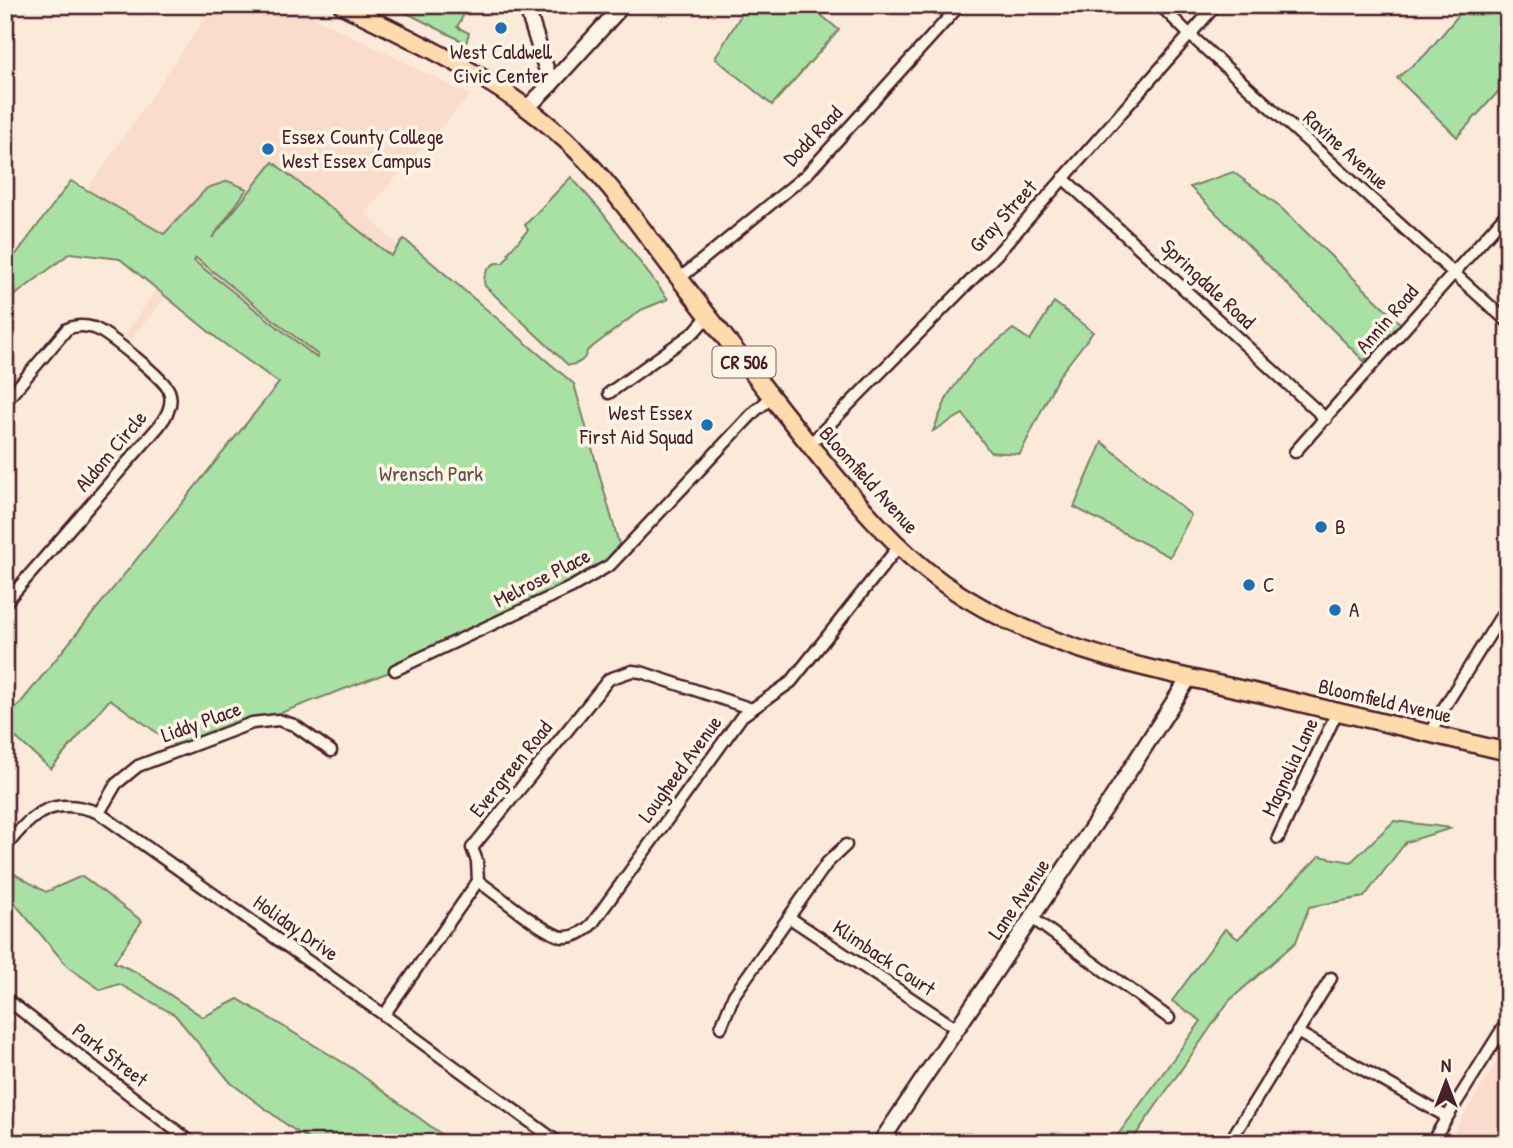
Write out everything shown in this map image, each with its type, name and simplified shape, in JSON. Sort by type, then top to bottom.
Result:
[{"type":"main road","name":"Bloomfield Avenue","points":[[342,5],[446,57],[547,123],[593,168],[848,493],[899,546],[955,591],[1011,623],[1089,653],[1508,752]]},
{"type":"street","points":[[526,5],[551,84]]},
{"type":"street","points":[[527,108],[623,5]]},
{"type":"street","name":"Dodd Road","points":[[679,279],[806,175],[960,5]]},
{"type":"street","name":"Ravine Avenue","points":[[1160,5],[1508,322]]},
{"type":"street","name":"Gray Street","points":[[809,445],[996,254],[1216,5]]},
{"type":"street","name":"Springdale Road","points":[[1063,178],[1326,419]]},
{"type":"street","name":"Annin Road","points":[[1295,452],[1508,212]]},
{"type":"street","points":[[609,393],[694,332],[708,316]]},
{"type":"street","name":"Aldom Circle","points":[[5,402],[67,329],[83,326],[99,330],[160,377],[170,392],[171,402],[169,411],[159,426],[5,603]]},
{"type":"street","name":"Melrose Place","points":[[395,670],[572,587],[610,565],[755,411],[771,398]]},
{"type":"street","name":"Lougheed Avenue","points":[[478,881],[555,935],[575,936],[584,932],[742,716],[791,682],[899,546]]},
{"type":"street","points":[[1430,734],[1508,605]]},
{"type":"street","name":"Evergreen Road","points":[[478,881],[477,861],[472,848],[609,679],[632,671],[642,672],[752,709]]},
{"type":"street","name":"Lane Avenue","points":[[880,1143],[1189,678]]},
{"type":"street","name":"Magnolia Lane","points":[[1278,838],[1337,712]]},
{"type":"street","name":"Liddy Place","points":[[99,813],[116,783],[138,766],[252,723],[278,720],[294,724],[331,751]]},
{"type":"street","name":"Holiday Drive","points":[[5,848],[23,824],[48,810],[77,807],[99,813],[559,1143]]},
{"type":"street","points":[[721,1027],[734,995],[827,863],[846,845]]},
{"type":"street","points":[[384,1015],[478,881]]},
{"type":"street","name":"Klimback Court","points":[[790,918],[957,1029]]},
{"type":"street","points":[[1032,918],[1169,1018]]},
{"type":"street","points":[[1230,1143],[1331,978]]},
{"type":"street","name":"Park Street","points":[[5,998],[192,1143]]},
{"type":"street","points":[[1431,1143],[1504,1035],[1508,1020]]},
{"type":"street","points":[[1297,1032],[1447,1117]]},
{"type":"shaded area","name":"Essex County College West Essex Campus","points":[[214,5],[289,5],[470,95],[365,212],[404,253],[305,381],[181,276],[131,340],[125,335],[169,271],[78,203]]},
{"type":"shaded area","points":[[1502,1053],[1508,1057],[1508,1143],[1447,1143]]},
{"type":"green space","points":[[391,5],[469,5],[457,27],[469,33],[466,43]]},
{"type":"green space","points":[[747,5],[809,5],[839,30],[772,105],[715,58]]},
{"type":"green space","points":[[1467,5],[1508,5],[1508,81],[1457,137],[1397,78],[1425,55]]},
{"type":"green space","name":"Wrensch Park","points":[[273,162],[391,256],[404,239],[574,384],[619,544],[597,573],[395,670],[181,750],[110,699],[51,769],[5,728],[5,722],[279,383],[219,340],[120,259],[70,253],[5,303],[5,261],[14,257],[71,181],[164,234],[207,188],[228,181],[247,189],[212,238]],"holes":[[[196,258],[318,355],[317,358],[194,261]]]},
{"type":"green space","points":[[1233,172],[1277,204],[1402,325],[1364,361],[1190,187]]},
{"type":"green space","points":[[571,177],[601,211],[668,299],[641,310],[587,351],[580,361],[568,365],[485,286],[484,279],[490,267],[503,263],[528,230],[525,225]]},
{"type":"green space","points":[[1054,302],[1093,332],[1058,377],[1020,454],[990,452],[963,414],[933,431],[948,395],[974,360],[1013,329],[1030,340]]},
{"type":"green space","points":[[1102,442],[1191,515],[1170,557],[1074,507]]},
{"type":"green space","points":[[1394,821],[1452,828],[1406,842],[1364,897],[1309,907],[1296,942],[1229,1001],[1130,1143],[1112,1143],[1201,1021],[1172,1001],[1225,929],[1238,939],[1319,856],[1351,862]]},
{"type":"green space","points":[[13,873],[46,892],[82,876],[142,921],[114,962],[136,972],[203,1017],[238,999],[352,1068],[453,1143],[379,1143],[373,1138],[367,1143],[315,1143],[231,1083],[175,1015],[119,984],[101,990],[68,967],[5,892],[5,885]]},
{"type":"place","name":"West Caldwell Civic Center","points":[[501,28]]},
{"type":"place","name":"Essex County College West Essex Campus","points":[[268,149]]},
{"type":"place","name":"West Essex First Aid Squad","points":[[707,425]]},
{"type":"place","name":"B","points":[[1321,527]]},
{"type":"place","name":"C","points":[[1249,585]]},
{"type":"place","name":"A","points":[[1335,610]]}]
